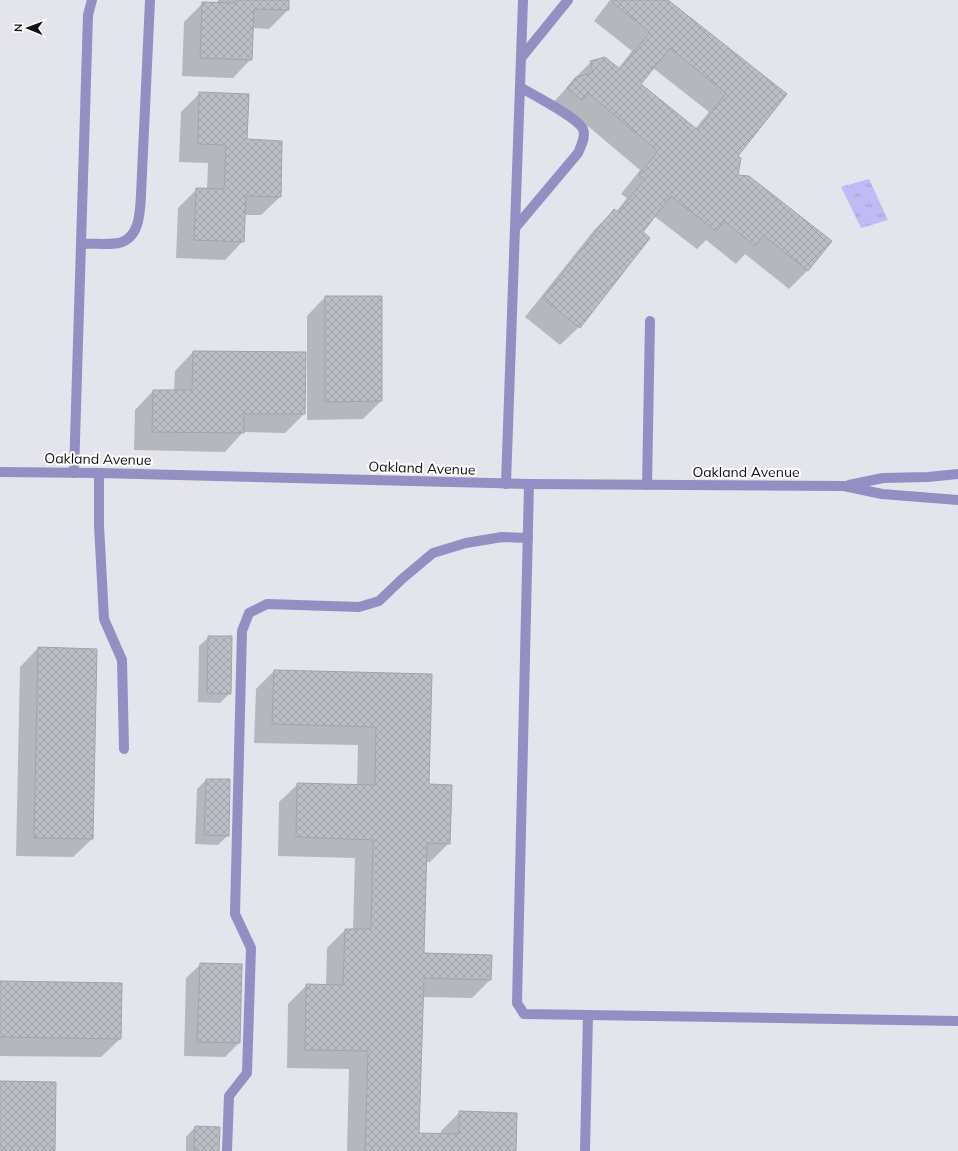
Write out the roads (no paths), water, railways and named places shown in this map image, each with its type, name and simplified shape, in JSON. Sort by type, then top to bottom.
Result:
[{"type":"street","points":[[74,473],[88,15],[92,0]]},
{"type":"street","points":[[80,244],[119,243],[129,238],[136,228],[140,215],[150,0]]},
{"type":"street","points":[[506,484],[523,0]]},
{"type":"street","points":[[521,58],[568,0]]},
{"type":"street","points":[[515,228],[578,153],[583,141],[583,130],[576,121],[520,87]]},
{"type":"street","points":[[647,485],[650,321]]},
{"type":"street","name":"Oakland Avenue","points":[[0,472],[99,473],[506,484],[844,486],[882,494],[958,500]]},
{"type":"street","points":[[99,473],[104,619],[122,660],[124,749]]},
{"type":"street","name":"Oakland Avenue","points":[[844,486],[883,478],[958,474]]},
{"type":"street","points":[[529,484],[517,1002],[524,1014],[958,1021]]},
{"type":"street","points":[[227,1151],[229,1096],[247,1073],[251,948],[235,914],[242,631],[249,613],[267,604],[359,607],[379,601],[433,553],[466,543],[502,537],[528,538]]},
{"type":"street","points":[[585,1151],[588,1015]]}]
